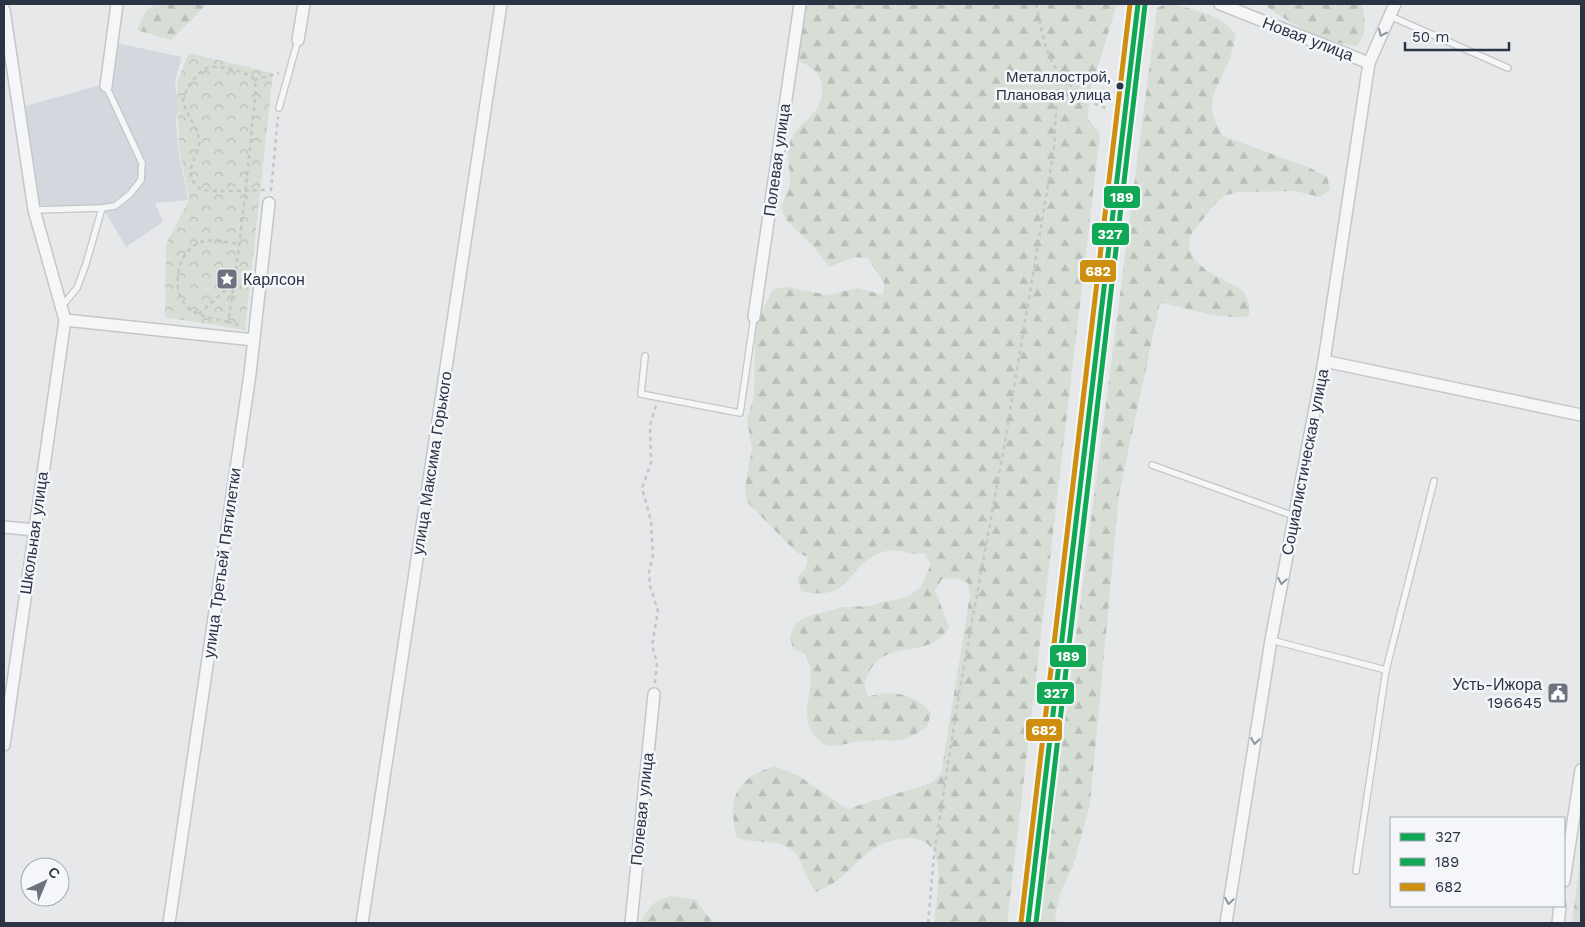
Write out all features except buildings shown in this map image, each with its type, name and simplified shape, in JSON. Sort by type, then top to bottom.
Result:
[{"type":"main road","points":[[1028,923],[1138,4]]},
{"type":"street","points":[[106,86],[117,4]]},
{"type":"street","points":[[298,40],[304,4]]},
{"type":"street","name":"улица Максима Горького","points":[[362,923],[501,4]]},
{"type":"street","name":"Полевая улица","points":[[754,317],[800,4]]},
{"type":"street","name":"Новая улица","points":[[1220,4],[1369,63]]},
{"type":"street","name":"Социалистическая улица","points":[[1226,923],[1272,640],[1324,361],[1369,63],[1395,4]]},
{"type":"street","points":[[4,10],[34,210],[65,320],[254,335]]},
{"type":"street","name":"улица Третьей Пятилетки","points":[[169,923],[254,335],[269,203]]},
{"type":"street","name":"Школьная улица","points":[[4,745],[65,320]]},
{"type":"street","points":[[1324,361],[1581,414]]},
{"type":"street","points":[[4,527],[34,530]]},
{"type":"street","name":"Полевая улица","points":[[631,923],[654,694]]},
{"type":"street","points":[[1565,874],[1581,770]]},
{"type":"street","points":[[1558,923],[1560,907]]},
{"type":"lane","points":[[1390,16],[1508,68]]},
{"type":"lane","points":[[279,108],[298,40]]},
{"type":"lane","points":[[34,210],[115,206],[130,194],[140,180],[142,163],[106,86]]},
{"type":"lane","points":[[62,306],[77,288],[102,208]]},
{"type":"lane","points":[[645,356],[641,394],[740,413],[754,317]]},
{"type":"lane","points":[[1152,465],[1294,516]]},
{"type":"lane","points":[[1356,870],[1386,670],[1434,481]]},
{"type":"lane","points":[[1272,640],[1386,670]]},
{"type":"path","points":[[1036,4],[1050,60],[1058,74],[1098,106],[1107,108]]},
{"type":"path","points":[[228,322],[246,190],[256,88],[254,80],[240,70],[206,68],[186,90],[183,101],[199,139],[199,151],[191,169],[191,175],[195,184],[203,190],[246,190],[271,190]]},
{"type":"path","points":[[254,80],[290,70]]},
{"type":"path","points":[[928,923],[934,855],[959,693],[1003,453],[1054,149],[1058,74]]},
{"type":"path","points":[[269,203],[279,108]]},
{"type":"path","points":[[239,244],[205,241],[192,247],[186,252],[179,268],[178,283],[183,301],[193,312],[228,322],[254,335]]},
{"type":"path","points":[[199,314],[235,281]]},
{"type":"path","points":[[654,694],[656,664],[652,646],[658,611],[650,586],[653,556],[651,521],[642,488],[651,463],[650,424],[659,397]]},
{"type":"shaded area","points":[[112,42],[182,57],[175,81],[178,108],[176,123],[178,148],[188,200],[155,203],[163,222],[126,247],[105,212],[38,205],[22,107],[100,85]]},
{"type":"green space","points":[[156,4],[207,4],[171,40],[137,30],[146,11]]},
{"type":"green space","points":[[803,4],[1117,4],[1090,92],[1088,119],[1100,134],[1007,923],[934,923],[938,870],[936,858],[931,848],[923,841],[904,838],[884,843],[870,851],[834,883],[816,892],[810,884],[798,857],[792,850],[786,846],[770,842],[737,838],[733,812],[737,792],[750,777],[774,766],[799,776],[847,809],[931,783],[941,774],[970,595],[968,583],[956,578],[942,579],[935,590],[949,627],[934,642],[925,646],[896,651],[878,660],[871,668],[864,684],[868,697],[885,693],[911,697],[918,701],[931,713],[927,727],[902,739],[863,741],[832,746],[827,746],[815,736],[809,725],[807,715],[811,680],[810,667],[805,653],[793,649],[790,637],[795,624],[806,617],[843,607],[869,606],[909,596],[921,587],[931,564],[924,553],[883,552],[870,558],[861,565],[848,581],[831,592],[801,591],[797,578],[805,569],[808,557],[796,552],[747,502],[745,488],[752,448],[747,420],[754,396],[755,344],[752,331],[773,289],[787,287],[828,295],[858,288],[883,295],[884,283],[868,258],[854,257],[829,267],[813,246],[787,221],[781,209],[790,183],[789,145],[798,129],[816,110],[822,93],[818,74],[796,60]]},
{"type":"green space","points":[[1166,4],[1173,4],[1208,14],[1223,22],[1236,35],[1229,61],[1213,98],[1213,114],[1223,136],[1310,168],[1327,177],[1330,189],[1320,197],[1295,191],[1236,192],[1224,196],[1214,205],[1190,236],[1189,249],[1195,260],[1207,271],[1242,290],[1249,303],[1249,316],[1227,317],[1160,303],[1119,494],[1090,804],[1073,866],[1061,891],[1055,916],[1058,923],[1039,923],[1157,8]]},
{"type":"green space","points":[[1260,4],[1362,4],[1365,21],[1363,36],[1357,46],[1333,41],[1297,26],[1265,5]]},
{"type":"green space","points":[[189,53],[273,73],[245,330],[165,317],[166,244],[189,200],[179,148],[177,82]]},
{"type":"green space","points":[[1581,857],[1581,923],[1572,923]]},
{"type":"green space","points":[[671,896],[696,900],[713,923],[640,923],[654,903]]},
{"type":"transit line","name":"682","points":[[1021,922],[1130,4]]},
{"type":"transit line","name":"327","points":[[1028,923],[1138,4]]},
{"type":"transit line","name":"189","points":[[1036,923],[1145,5]]},
{"type":"place","name":"Металлострой, Плановая улица","points":[[1120,86]]},
{"type":"place","name":"Карлсон","points":[[227,279]]},
{"type":"place","name":"Усть-Ижора 196645","points":[[1558,693]]}]
